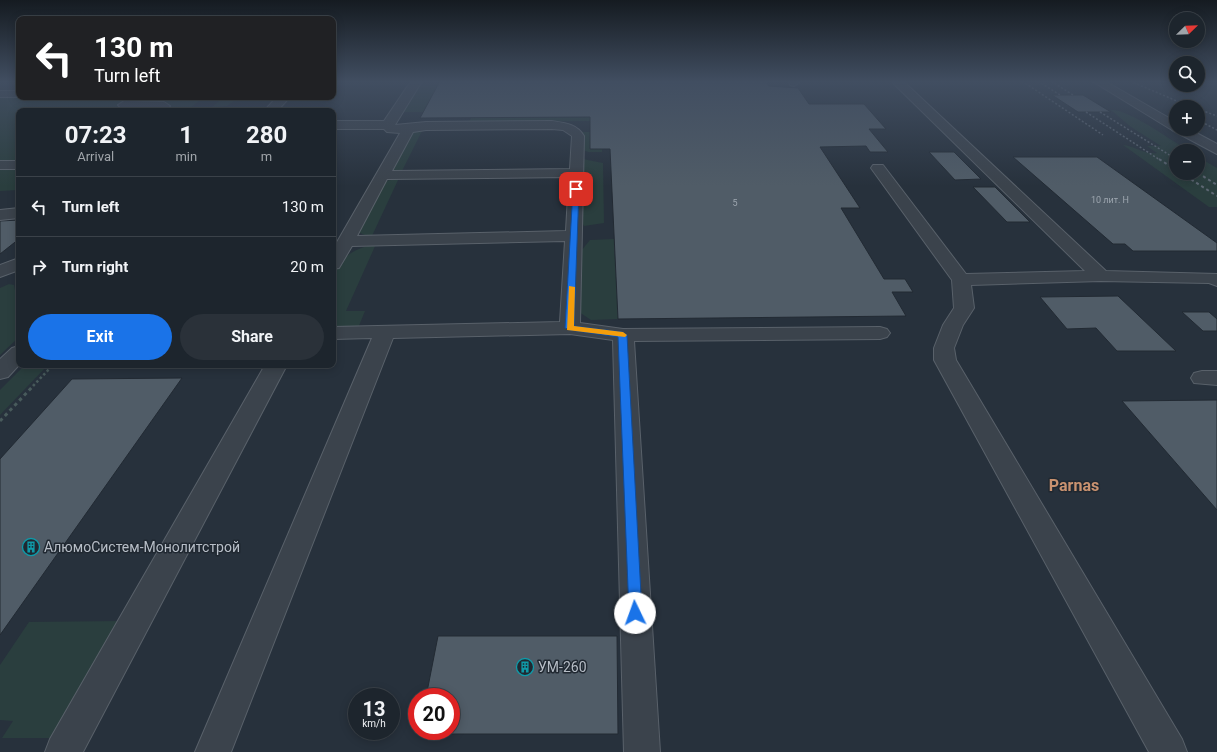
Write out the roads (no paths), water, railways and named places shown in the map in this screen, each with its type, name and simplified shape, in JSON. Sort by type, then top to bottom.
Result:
[{"type":"street","points":[[388,125],[394,116]]},
{"type":"street","points":[[933,116],[1101,276]]},
{"type":"street","points":[[1159,116],[1169,122]]},
{"type":"street","points":[[336,124],[388,125],[391,129],[408,129],[426,126],[552,125],[571,128],[576,132],[578,136],[577,174],[570,328]]},
{"type":"street","points":[[336,259],[408,129]]},
{"type":"street","points":[[1192,136],[1217,150]]},
{"type":"street","points":[[1197,139],[1217,139]]},
{"type":"street","points":[[0,166],[16,165]]},
{"type":"street","points":[[878,168],[961,280],[964,308],[953,325],[944,348],[945,360],[1169,752]]},
{"type":"street","points":[[383,175],[577,174]]},
{"type":"street","points":[[0,205],[16,204]]},
{"type":"street","points":[[0,215],[16,212]]},
{"type":"street","points":[[346,241],[574,236]]},
{"type":"street","points":[[0,272],[16,264]]},
{"type":"street","points":[[961,280],[1101,276],[1212,278],[1217,280]]},
{"type":"street","points":[[336,333],[570,328],[622,335],[880,333]]},
{"type":"street","points":[[213,752],[385,332]]},
{"type":"street","points":[[622,335],[642,752]]},
{"type":"street","points":[[0,372],[16,356]]},
{"type":"street","points":[[63,752],[274,368]]},
{"type":"railway","points":[[1075,116],[1103,135]]},
{"type":"railway","points":[[1092,116],[1160,160]]},
{"type":"railway","points":[[1107,116],[1169,155]]},
{"type":"railway","points":[[1205,124],[1217,130]]},
{"type":"railway","points":[[1159,159],[1169,165]]},
{"type":"railway","points":[[1205,177],[1217,185]]},
{"type":"railway","points":[[1192,180],[1217,196]]},
{"type":"place","name":"АлюмоСистем-Монолитстрой","points":[[31,547]]},
{"type":"place","name":"УМ-260","points":[[525,667]]},
{"type":"district","name":"Parnas","points":[[1074,485]]}]
